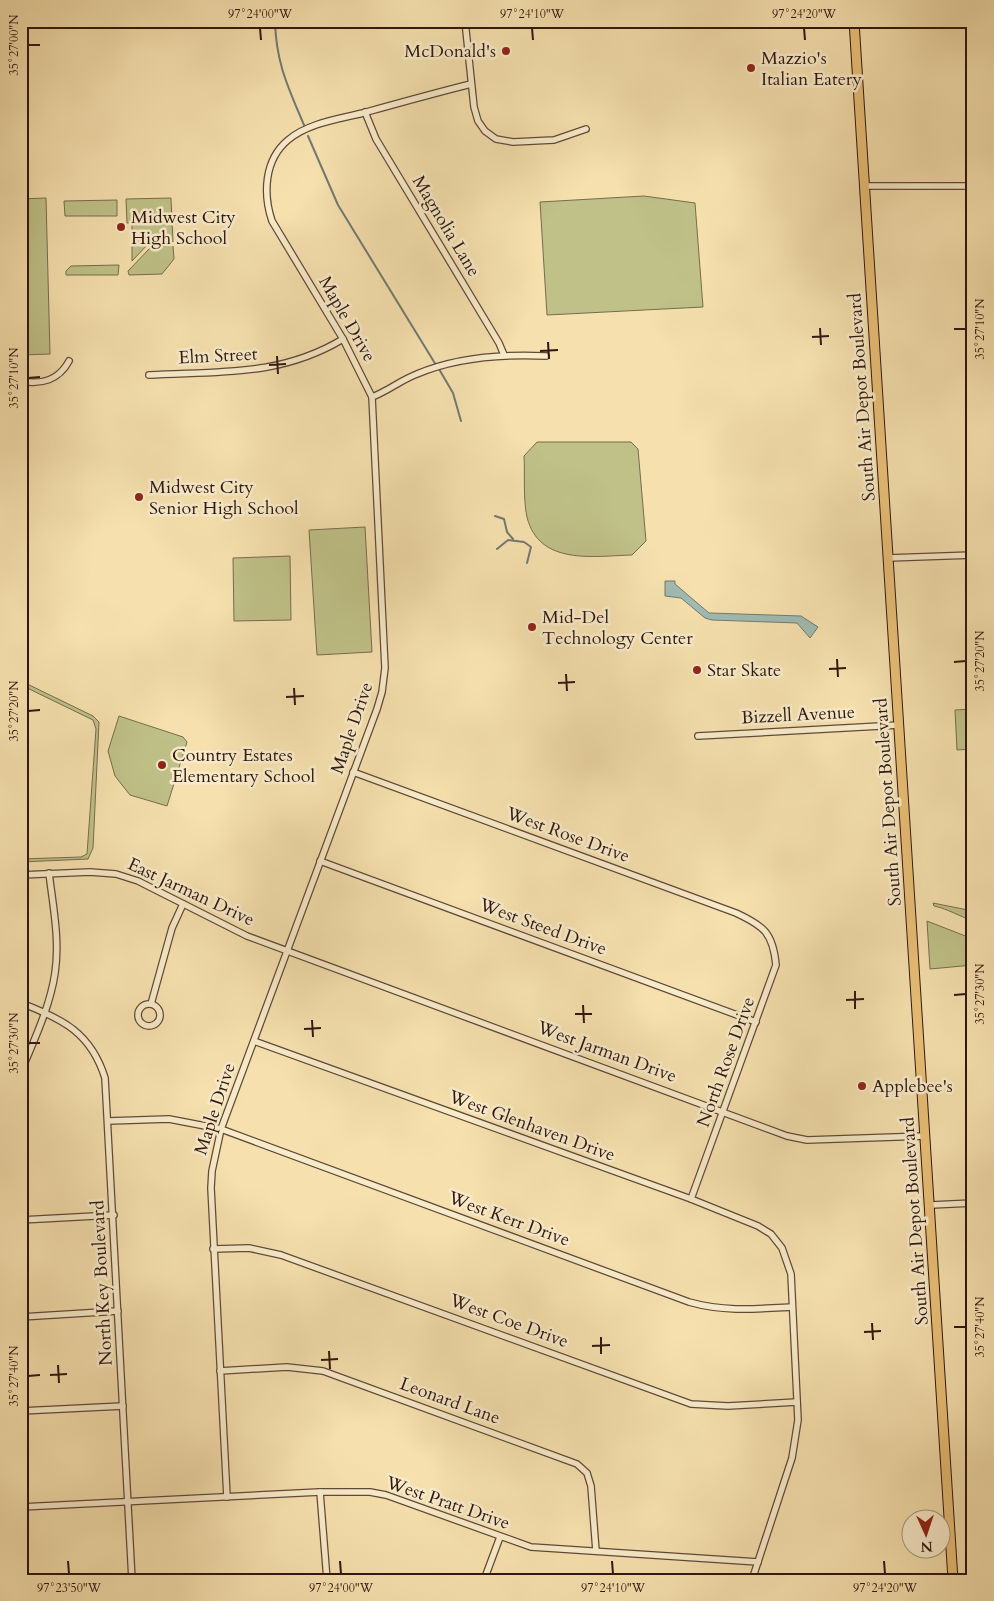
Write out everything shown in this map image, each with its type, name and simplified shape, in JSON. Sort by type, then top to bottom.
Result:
[{"type":"main road","name":"South Air Depot Boulevard","points":[[854,21],[925,1136],[931,1205],[953,1580]]},
{"type":"street","points":[[465,21],[471,84],[478,122],[496,139],[513,142],[554,140],[586,129]]},
{"type":"street","name":"Maple Drive","points":[[227,1497],[213,1249],[212,1171],[221,1128],[382,692],[385,668],[372,397],[343,340],[272,221],[266,202],[269,168],[278,152],[288,140],[318,125],[471,84]]},
{"type":"street","name":"Magnolia Lane","points":[[365,112],[376,139],[499,343],[504,355]]},
{"type":"street","points":[[865,186],[973,186]]},
{"type":"street","name":"Elm Street","points":[[149,375],[223,372],[275,367],[320,353],[343,340]]},
{"type":"street","points":[[372,397],[429,369],[446,364],[504,355],[546,356]]},
{"type":"street","points":[[21,381],[49,380],[60,374],[68,361]]},
{"type":"street","points":[[888,558],[973,555]]},
{"type":"street","name":"Bizzell Avenue","points":[[698,736],[899,725]]},
{"type":"street","name":"West Rose Drive","points":[[353,772],[736,913],[757,923],[768,934]]},
{"type":"street","name":"West Steed Drive","points":[[320,861],[756,1022]]},
{"type":"street","name":"East Jarman Drive","points":[[21,874],[90,872],[116,874],[162,891],[246,936],[286,950]]},
{"type":"street","points":[[21,1072],[52,986],[56,952],[49,873]]},
{"type":"street","points":[[151,1004],[172,928],[184,904]]},
{"type":"street","name":"North Rose Drive","points":[[691,1199],[725,1111],[776,966],[774,947],[768,934]]},
{"type":"street","name":"West Jarman Drive","points":[[286,950],[725,1111],[787,1136],[807,1140],[925,1136]]},
{"type":"street","name":"North Key Boulevard","points":[[21,1003],[44,1011],[63,1021],[90,1043],[100,1062],[105,1078],[114,1215],[132,1580]]},
{"type":"street","name":"West Glenhaven Drive","points":[[254,1041],[691,1199],[758,1226],[771,1234],[787,1258],[792,1274],[792,1307]]},
{"type":"street","name":"West Kerr Drive","points":[[108,1121],[186,1120],[221,1128],[690,1302],[718,1309],[731,1310],[792,1307]]},
{"type":"street","points":[[931,1205],[973,1203]]},
{"type":"street","points":[[21,1220],[114,1215]]},
{"type":"street","name":"West Coe Drive","points":[[213,1249],[250,1248],[281,1255],[692,1404],[709,1406],[797,1402]]},
{"type":"street","points":[[752,1580],[792,1458],[798,1420],[792,1307]]},
{"type":"street","points":[[21,1317],[118,1311]]},
{"type":"street","name":"Leonard Lane","points":[[220,1371],[287,1367],[323,1371],[577,1464],[587,1473],[591,1486],[596,1551]]},
{"type":"street","points":[[21,1411],[123,1406]]},
{"type":"street","points":[[320,1492],[326,1580]]},
{"type":"street","name":"West Pratt Drive","points":[[21,1507],[320,1492],[370,1492],[386,1495],[531,1547],[758,1562]]},
{"type":"street","points":[[484,1580],[500,1536]]},
{"type":"green space","points":[[644,196],[695,203],[703,307],[547,315],[540,202]]},
{"type":"green space","points":[[46,198],[50,354],[21,355],[21,199]]},
{"type":"green space","points":[[171,198],[173,242],[150,242],[132,261],[132,223],[127,223],[126,199]]},
{"type":"green space","points":[[117,200],[117,216],[65,216],[64,201]]},
{"type":"green space","points":[[173,246],[174,259],[162,274],[129,275],[128,271],[151,247]]},
{"type":"green space","points":[[119,265],[118,275],[66,275],[66,271],[71,266]]},
{"type":"green space","points":[[537,442],[631,442],[638,449],[646,541],[632,555],[570,555],[555,551],[543,544],[533,533],[526,510],[524,456]]},
{"type":"green space","points":[[365,527],[372,652],[317,655],[309,530]]},
{"type":"green space","points":[[290,556],[291,620],[234,621],[233,558]]},
{"type":"green space","points":[[21,681],[93,716],[99,722],[93,848],[88,859],[21,862],[21,859],[81,857],[87,854],[96,729],[93,720],[21,685]]},
{"type":"green space","points":[[973,709],[973,749],[957,750],[955,710]]},
{"type":"green space","points":[[119,716],[183,737],[187,742],[167,806],[130,795],[115,776],[108,751]]},
{"type":"green space","points":[[933,903],[973,911],[973,921],[934,906]]},
{"type":"green space","points":[[927,921],[973,939],[973,965],[930,969]]},
{"type":"water","points":[[665,581],[675,581],[675,584],[709,613],[801,616],[818,627],[810,638],[797,623],[712,620],[705,618],[681,598],[665,596]]},
{"type":"waterway","points":[[275,21],[280,62],[304,125]]},
{"type":"waterway","points":[[308,136],[338,205],[436,365]]},
{"type":"waterway","points":[[439,369],[453,393],[461,421]]},
{"type":"waterway","points":[[495,516],[504,519],[507,532],[513,539]]},
{"type":"waterway","points":[[497,549],[508,540],[524,542],[531,547],[527,563]]},
{"type":"place","name":"McDonald's","points":[[506,51]]},
{"type":"place","name":"Mazzio's Italian Eatery","points":[[751,68]]},
{"type":"place","name":"Midwest City High School","points":[[121,227]]},
{"type":"place","name":"Midwest City Senior High School","points":[[139,497]]},
{"type":"place","name":"Mid-Del Technology Center","points":[[532,627]]},
{"type":"place","name":"Star Skate","points":[[697,670]]},
{"type":"place","name":"Country Estates Elementary School","points":[[162,765]]},
{"type":"place","name":"Applebee's","points":[[862,1086]]}]
